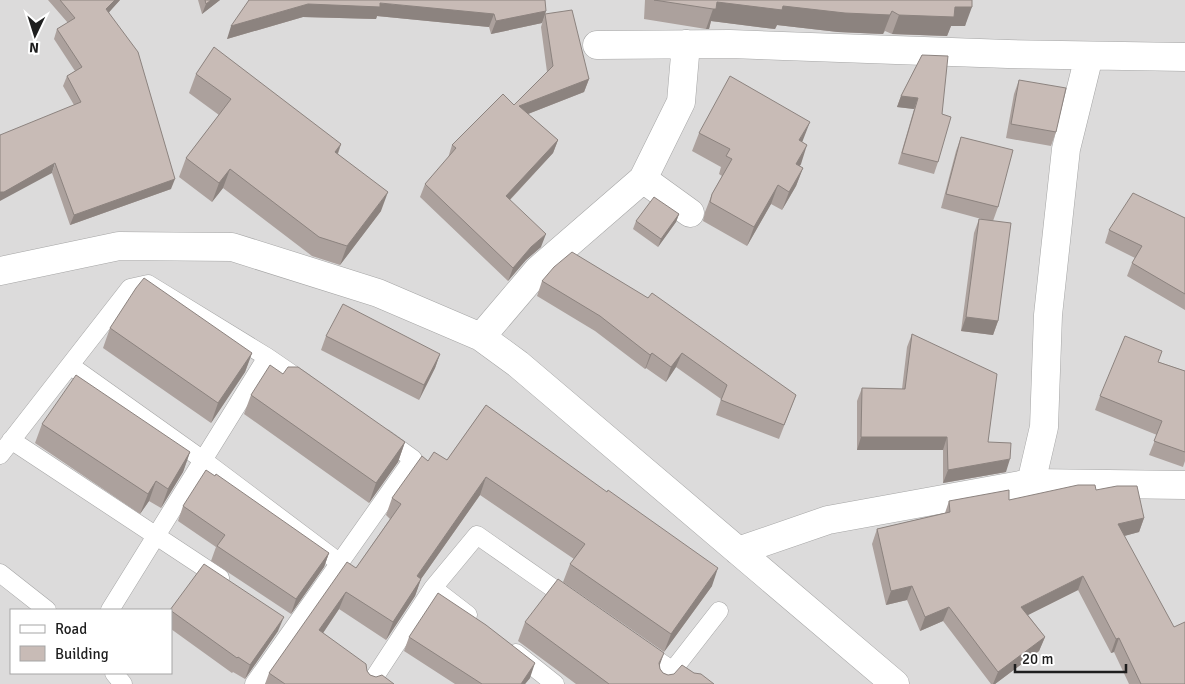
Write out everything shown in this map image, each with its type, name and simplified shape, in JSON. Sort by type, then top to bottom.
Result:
[{"type":"street","points":[[481,336],[538,270],[643,179],[681,102],[686,44]]},
{"type":"street","points":[[597,45],[730,44],[1089,56],[1185,57]]},
{"type":"street","points":[[1031,484],[1044,427],[1048,316],[1066,149],[1089,56]]},
{"type":"street","points":[[643,179],[690,213]]},
{"type":"street","points":[[0,271],[119,246],[232,247],[378,293],[481,336],[518,364],[895,684]]},
{"type":"street","points":[[738,551],[828,520],[1031,484],[1185,485]]},
{"type":"lane","points":[[0,455],[130,288],[148,284],[267,357],[316,391]]},
{"type":"lane","points":[[111,609],[267,357]]},
{"type":"lane","points":[[71,366],[203,460],[340,563]]},
{"type":"lane","points":[[254,684],[413,459],[372,430]]},
{"type":"lane","points":[[11,440],[237,590]]},
{"type":"lane","points":[[372,684],[433,588],[477,535],[583,609]]},
{"type":"lane","points":[[0,574],[45,609]]},
{"type":"lane","points":[[433,588],[479,624]]},
{"type":"lane","points":[[668,678],[720,611]]},
{"type":"lane","points":[[277,617],[293,628]]},
{"type":"lane","points":[[624,637],[668,678],[692,684]]},
{"type":"lane","points":[[501,642],[555,684]]},
{"type":"lane","points":[[115,674],[124,684]]},
{"type":"shaded area","points":[[0,0],[1185,0],[1185,684],[0,684]]},
{"type":"building","points":[[60,0],[115,0],[106,9],[138,52],[175,179],[74,215],[55,163],[4,192],[0,192],[0,135],[81,102],[67,76],[82,67],[57,29],[75,18]]},
{"type":"building","points":[[249,0],[545,0],[546,11],[496,21],[494,14],[380,3],[380,7],[308,4],[231,26]]},
{"type":"building","points":[[654,0],[972,0],[972,7],[955,7],[954,17],[899,15],[892,11],[890,15],[845,13],[783,6],[782,10],[717,2],[716,9],[713,9]]},
{"type":"building","points":[[572,10],[589,79],[519,106],[558,140],[506,196],[546,234],[531,247],[513,268],[425,184],[456,148],[452,145],[503,94],[514,105],[553,66],[545,14]]},
{"type":"building","points":[[214,47],[341,144],[335,152],[388,192],[347,246],[319,237],[230,169],[219,183],[186,158],[231,99],[196,74]]},
{"type":"building","points":[[922,55],[948,56],[942,114],[951,117],[938,162],[902,153],[918,98],[901,96]]},
{"type":"building","points":[[730,76],[810,122],[799,140],[807,145],[796,164],[803,168],[789,192],[778,185],[754,227],[710,202],[712,194],[732,159],[726,156],[730,149],[699,133]]},
{"type":"building","points":[[1019,80],[1066,88],[1056,132],[1011,124]]},
{"type":"building","points":[[961,137],[1013,150],[998,207],[946,194]]},
{"type":"building","points":[[1133,193],[1185,218],[1185,294],[1132,263],[1142,246],[1109,230]]},
{"type":"building","points":[[654,197],[679,214],[661,239],[636,221]]},
{"type":"building","points":[[979,219],[1011,223],[998,321],[966,317]]},
{"type":"building","points":[[572,252],[648,298],[652,293],[796,395],[784,425],[721,400],[727,385],[682,353],[671,367],[652,353],[650,355],[600,316],[542,281],[554,267]]},
{"type":"building","points":[[144,278],[252,353],[218,403],[110,328]]},
{"type":"building","points":[[343,304],[440,354],[424,385],[326,336]]},
{"type":"building","points":[[912,334],[997,374],[988,442],[1011,443],[1010,459],[948,470],[947,437],[861,437],[862,388],[905,389]]},
{"type":"building","points":[[1125,336],[1162,351],[1158,362],[1185,371],[1185,452],[1154,441],[1162,421],[1100,396]]},
{"type":"building","points":[[270,365],[283,374],[288,367],[298,367],[405,442],[376,483],[251,395]]},
{"type":"building","points":[[76,375],[190,452],[168,489],[156,481],[148,494],[42,424]]},
{"type":"building","points":[[486,405],[607,492],[608,490],[718,568],[671,634],[570,564],[585,544],[486,477],[417,576],[421,579],[393,622],[346,592],[319,630],[366,664],[370,675],[376,677],[382,675],[394,684],[285,684],[269,673],[347,562],[356,568],[401,504],[392,498],[422,456],[428,461],[434,452],[447,460]]},
{"type":"building","points":[[206,470],[215,476],[216,474],[329,553],[296,599],[217,546],[225,535],[183,506]]},
{"type":"building","points":[[1078,485],[1095,485],[1096,490],[1117,486],[1137,486],[1144,518],[1118,524],[1174,627],[1185,622],[1185,684],[1141,684],[1119,638],[1116,639],[1083,576],[1021,607],[1045,637],[998,672],[949,607],[925,617],[912,586],[891,591],[877,529],[950,512],[949,501],[1009,490],[1009,500]]},
{"type":"building","points":[[204,564],[284,617],[250,665],[237,658],[171,609]]},
{"type":"building","points":[[558,579],[664,653],[659,663],[663,673],[668,675],[674,674],[682,665],[694,673],[701,674],[714,684],[609,684],[525,622]]},
{"type":"building","points":[[438,593],[486,625],[535,663],[521,684],[482,684],[409,637]]}]
